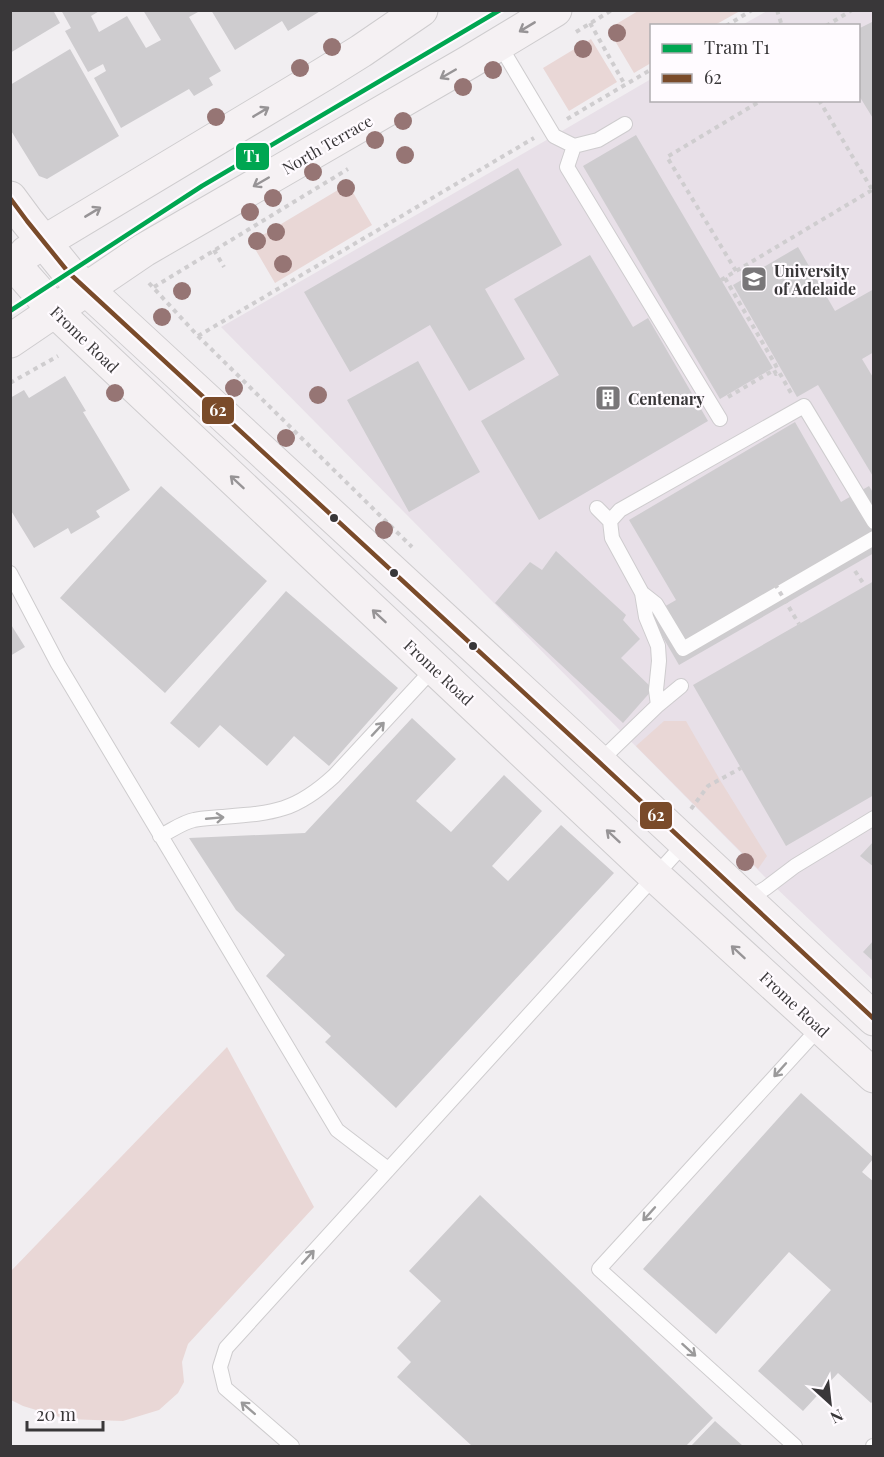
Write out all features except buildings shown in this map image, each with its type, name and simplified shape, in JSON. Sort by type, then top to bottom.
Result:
[{"type":"main road","points":[[11,261],[362,51],[420,10]]},
{"type":"main road","name":"North Terrace","points":[[10,341],[144,250],[555,10]]},
{"type":"main road","points":[[10,198],[65,268],[87,289],[599,762],[873,1019]]},
{"type":"main road","name":"Frome Road","points":[[11,261],[55,311],[655,876],[873,1076]]},
{"type":"lane","points":[[499,44],[554,136],[574,146],[598,140],[625,124]]},
{"type":"lane","points":[[574,146],[567,167],[720,419]]},
{"type":"lane","points":[[610,521],[620,510],[804,406],[873,522]]},
{"type":"lane","points":[[597,508],[610,521],[612,538],[642,593],[646,617],[658,646],[656,690],[658,705]]},
{"type":"lane","points":[[642,593],[656,604],[683,649],[873,538]]},
{"type":"lane","points":[[10,573],[58,664],[337,1130],[388,1169]]},
{"type":"lane","points":[[160,836],[192,820],[273,812],[306,799],[334,776],[434,668]]},
{"type":"lane","points":[[599,762],[681,686]]},
{"type":"lane","points":[[746,900],[795,866],[873,818]]},
{"type":"lane","points":[[292,1446],[225,1388],[220,1367],[226,1348],[685,843]]},
{"type":"lane","points":[[795,1446],[599,1269],[820,1027]]},
{"type":"path","points":[[729,24],[752,10]]},
{"type":"path","points":[[829,24],[849,11]]},
{"type":"path","points":[[590,23],[626,85]]},
{"type":"path","points":[[198,336],[247,304],[650,70]]},
{"type":"path","points":[[736,271],[667,157],[759,102]]},
{"type":"path","points":[[774,371],[777,368],[775,364],[723,279],[873,191],[820,102]]},
{"type":"path","points":[[214,250],[224,267]]},
{"type":"path","points":[[10,383],[58,356]]},
{"type":"path","points":[[712,406],[780,368]]},
{"type":"path","points":[[774,371],[776,374],[779,372],[792,395]]},
{"type":"path","points":[[852,565],[865,585]]},
{"type":"path","points":[[775,584],[800,624]]},
{"type":"path","points":[[698,800],[708,786],[741,768]]},
{"type":"shaded area","points":[[638,10],[740,11],[717,24],[650,24],[650,64],[634,73],[608,29]]},
{"type":"shaded area","points":[[767,11],[873,11],[873,980],[773,885],[221,327],[650,80],[650,102],[860,102],[860,24],[744,24]]},
{"type":"shaded area","points":[[591,39],[617,82],[569,111],[543,68]]},
{"type":"shaded area","points":[[348,184],[372,225],[275,283],[251,242]]},
{"type":"shaded area","points":[[664,721],[686,721],[767,856],[758,869],[636,746]]},
{"type":"shaded area","points":[[227,1047],[314,1207],[188,1344],[182,1362],[184,1382],[178,1393],[159,1410],[123,1421],[66,1419],[11,1400],[11,1271]]},
{"type":"tram line","name":"T1","points":[[10,311],[202,186],[500,10]]},
{"type":"transit line","name":"62","points":[[10,198],[69,273],[874,1019]]},
{"type":"place","name":"University of Adelaide","points":[[754,279]]},
{"type":"place","name":"Centenary","points":[[608,398]]}]
